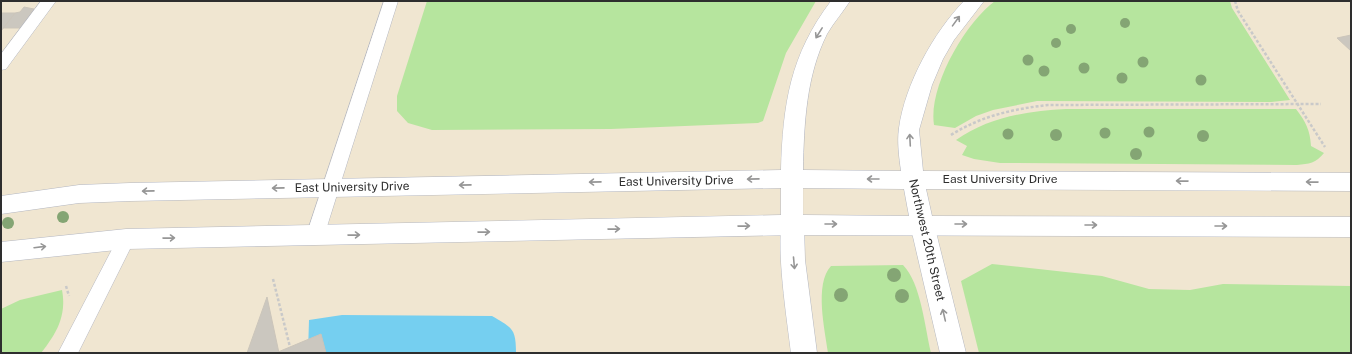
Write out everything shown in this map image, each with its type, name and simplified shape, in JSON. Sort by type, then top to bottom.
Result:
[{"type":"street","points":[[804,353],[793,260],[792,224],[792,179],[798,90],[805,64],[817,36],[841,1]]},
{"type":"street","name":"Northwest 20th Street","points":[[953,353],[912,179],[909,128],[927,71],[941,43],[960,16],[975,1]]},
{"type":"street","name":"East University Drive","points":[[1,205],[79,194],[331,187],[792,179],[1351,182]]},
{"type":"street","points":[[1,194],[79,194]]},
{"type":"street","points":[[1,252],[126,239],[316,236],[792,224],[1351,227]]},
{"type":"lane","points":[[1,65],[49,1]]},
{"type":"lane","points":[[316,236],[392,1]]},
{"type":"lane","points":[[68,353],[126,239]]},
{"type":"path","points":[[1235,1],[1238,11],[1325,147]]},
{"type":"path","points":[[951,136],[964,126],[996,113],[1038,105],[1321,104]]},
{"type":"path","points":[[273,279],[290,347]]},
{"type":"shaded area","points":[[1,1],[1351,1],[1351,353],[1,353]]},
{"type":"green space","points":[[427,1],[816,1],[786,53],[763,121],[758,123],[611,129],[432,130],[408,123],[397,111],[397,96]]},
{"type":"green space","points":[[995,1],[1230,1],[1232,8],[1290,100],[1271,102],[1037,101],[993,110],[976,116],[955,128],[934,125],[934,110],[937,93],[951,57],[972,24]]},
{"type":"green space","points":[[1066,109],[1296,109],[1307,126],[1311,146],[1324,153],[1312,162],[1297,165],[1000,163],[974,159],[962,155],[967,146],[956,140],[982,126],[1009,117],[1037,111]]},
{"type":"green space","points":[[992,264],[1102,276],[1149,289],[1190,290],[1223,284],[1351,286],[1351,353],[979,353],[961,281]]},
{"type":"green space","points":[[903,265],[914,283],[922,306],[931,353],[828,353],[823,320],[822,295],[826,274],[831,266]]},
{"type":"green space","points":[[62,290],[62,316],[56,332],[41,353],[1,353],[1,309],[20,300]]},
{"type":"water","points":[[342,315],[492,316],[508,326],[514,333],[516,353],[308,353],[309,320]]},
{"type":"building","points":[[24,7],[34,9],[21,28],[3,28],[15,13],[20,12]]},
{"type":"building","points":[[1,13],[15,13],[1,31]]},
{"type":"building","points":[[1351,35],[1351,51],[1337,38]]},
{"type":"building","points":[[267,297],[279,353],[247,353]]},
{"type":"building","points":[[321,334],[326,353],[278,352]]}]
